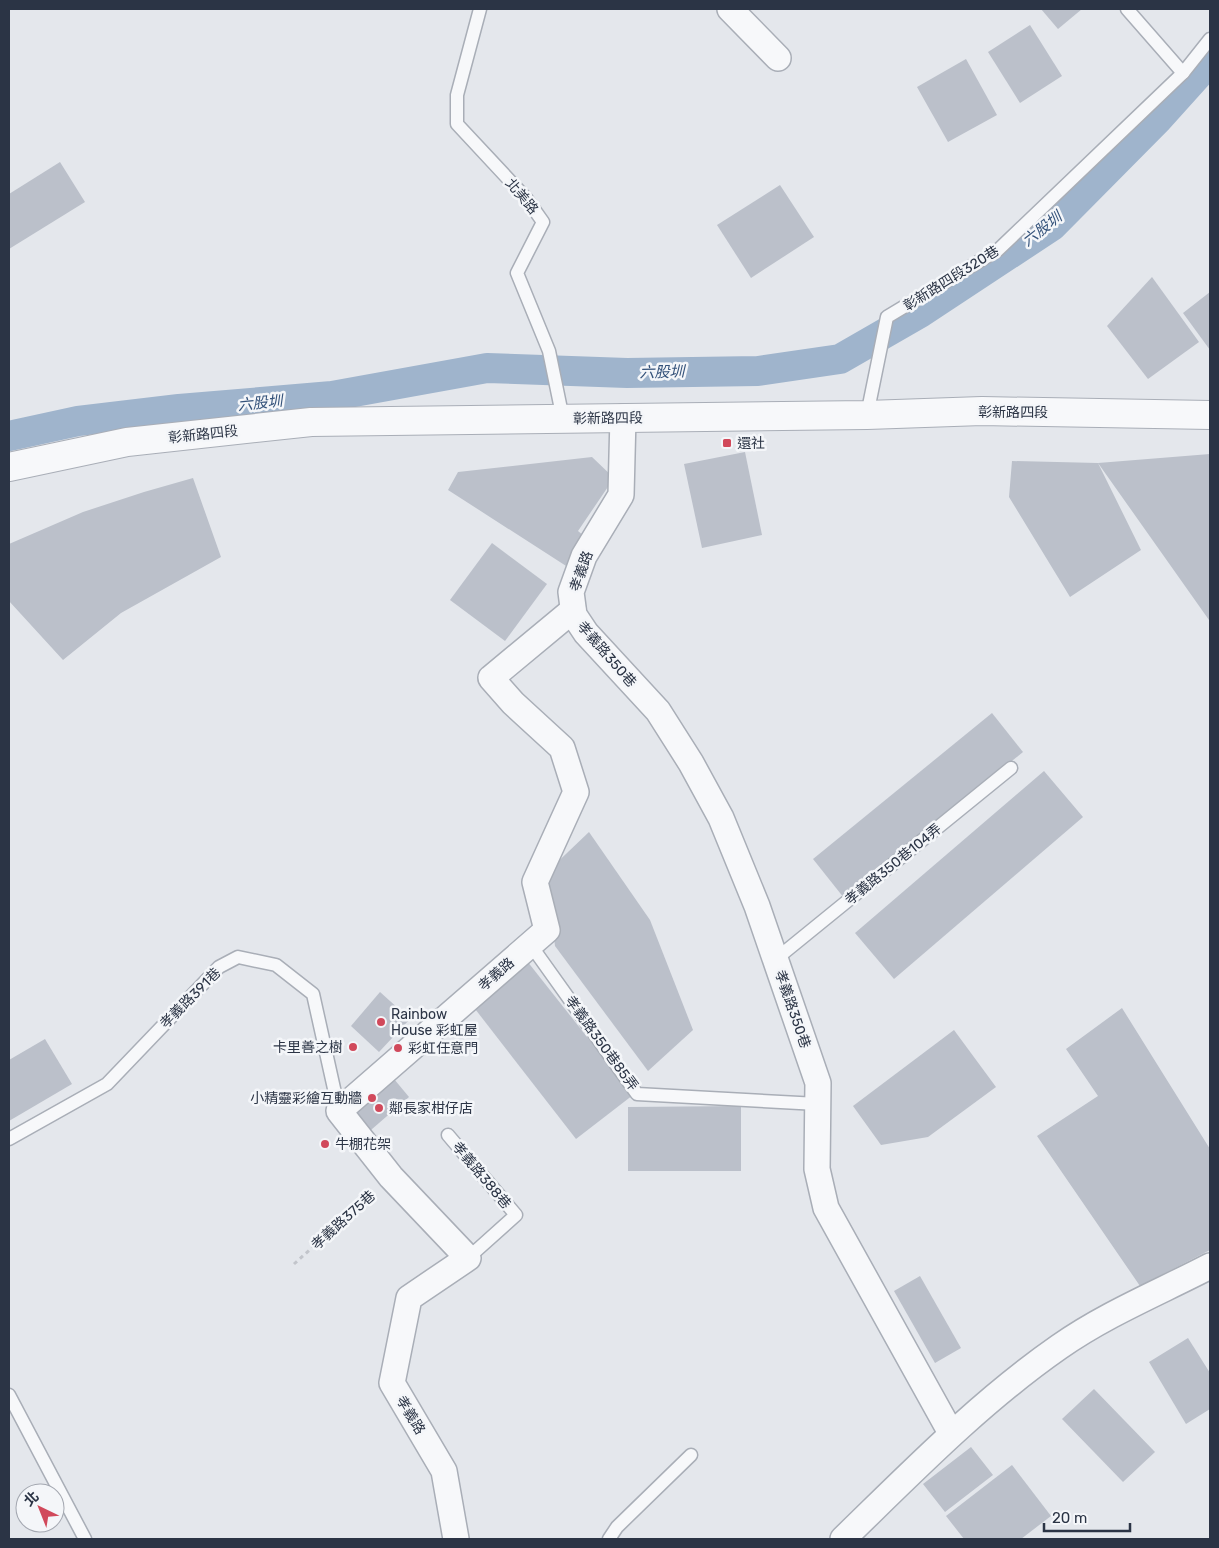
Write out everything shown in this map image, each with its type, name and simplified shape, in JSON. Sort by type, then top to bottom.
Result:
[{"type":"street","points":[[730,9],[778,58]]},
{"type":"street","name":"彰新路四段","points":[[9,467],[128,442],[311,422],[982,412],[1210,414]]},
{"type":"street","name":"孝義路","points":[[339,1111],[547,930],[535,882],[576,792],[562,748],[512,703],[491,678],[574,610],[571,592],[584,556],[621,495],[623,417]]},
{"type":"street","name":"孝義路350巷","points":[[574,610],[574,616],[586,632],[658,711],[691,763],[721,818],[757,906],[818,1083],[817,1169],[826,1208],[951,1433]]},
{"type":"street","points":[[339,1111],[391,1177],[468,1258]]},
{"type":"street","name":"孝義路","points":[[451,1536],[444,1471],[392,1383],[409,1298],[468,1258]]},
{"type":"street","points":[[843,1539],[951,1433],[1058,1347],[1094,1325],[1210,1266]]},
{"type":"lane","name":"北美路","points":[[480,9],[457,95],[457,124],[526,198],[543,222],[517,273],[549,352],[562,418]]},
{"type":"lane","points":[[1127,9],[1183,72]]},
{"type":"lane","name":"彰新路四段320巷","points":[[867,414],[887,317],[998,250],[1183,72],[1210,39]]},
{"type":"lane","name":"孝義路350巷104弄","points":[[776,959],[1011,768]]},
{"type":"lane","name":"孝義路350巷85弄","points":[[530,944],[637,1094],[818,1104]]},
{"type":"lane","name":"孝義路391巷","points":[[9,1139],[107,1084],[220,967],[238,956],[276,965],[313,994],[339,1111]]},
{"type":"lane","name":"孝義路388巷","points":[[448,1135],[516,1215],[468,1258]]},
{"type":"lane","points":[[9,1395],[85,1539]]},
{"type":"lane","points":[[609,1539],[617,1526],[691,1455]]},
{"type":"path","name":"孝義路375巷","points":[[294,1264],[391,1177]]},
{"type":"building","points":[[1041,9],[1082,9],[1058,29]]},
{"type":"building","points":[[1030,25],[1062,76],[1020,103],[988,52]]},
{"type":"building","points":[[966,59],[997,115],[948,142],[917,87]]},
{"type":"building","points":[[60,162],[85,202],[9,249],[9,194]]},
{"type":"building","points":[[780,185],[814,237],[751,278],[717,225]]},
{"type":"building","points":[[1152,277],[1199,342],[1148,379],[1107,326]]},
{"type":"building","points":[[1210,292],[1210,350],[1183,313]]},
{"type":"building","points":[[745,452],[762,535],[702,548],[684,464]]},
{"type":"building","points":[[1210,454],[1209,620],[1098,463]]},
{"type":"building","points":[[592,457],[614,478],[578,531],[595,545],[577,573],[448,490],[458,472]]},
{"type":"building","points":[[1012,461],[1098,463],[1141,550],[1070,597],[1009,497]]},
{"type":"building","points":[[193,478],[221,557],[121,613],[63,660],[9,601],[9,544],[83,512]]},
{"type":"building","points":[[492,543],[547,584],[505,641],[450,600]]},
{"type":"building","points":[[992,713],[1023,752],[844,898],[813,859]]},
{"type":"building","points":[[1044,771],[1083,817],[894,979],[855,933]]},
{"type":"building","points":[[589,832],[650,920],[693,1030],[648,1071],[555,946],[546,873]]},
{"type":"building","points":[[527,961],[633,1095],[576,1139],[472,1005]]},
{"type":"building","name":"Rainbow House 彩虹屋","points":[[380,992],[410,1019],[379,1052],[351,1026]]},
{"type":"building","points":[[1122,1008],[1210,1149],[1210,1250],[1140,1286],[1037,1136],[1098,1096],[1066,1049]]},
{"type":"building","points":[[954,1030],[996,1087],[928,1137],[881,1145],[853,1106]]},
{"type":"building","points":[[45,1039],[72,1084],[9,1121],[9,1060]]},
{"type":"building","name":"鄰長家柑仔店","points":[[394,1079],[409,1097],[364,1136],[350,1117]]},
{"type":"building","points":[[741,1106],[741,1171],[628,1171],[628,1107]]},
{"type":"building","points":[[920,1276],[961,1348],[935,1363],[894,1291]]},
{"type":"building","points":[[1188,1338],[1210,1373],[1210,1409],[1186,1424],[1149,1362]]},
{"type":"building","points":[[1094,1389],[1155,1452],[1123,1482],[1062,1419]]},
{"type":"building","points":[[971,1447],[993,1475],[945,1512],[923,1484]]},
{"type":"building","points":[[1012,1465],[1051,1516],[1021,1539],[964,1539],[946,1516]]},
{"type":"waterway","name":"六股圳","points":[[9,436],[78,421],[179,409],[332,396],[487,368],[627,373],[758,371],[840,359],[920,313],[1052,226],[1157,120],[1210,61]]},
{"type":"place","name":"還社","points":[[727,443]]},
{"type":"place","name":"Rainbow House 彩虹屋","points":[[381,1022]]},
{"type":"place","name":"卡里善之樹","points":[[353,1047]]},
{"type":"place","name":"彩虹任意門","points":[[398,1048]]},
{"type":"place","name":"小精靈彩繪互動牆","points":[[372,1098]]},
{"type":"place","name":"鄰長家柑仔店","points":[[379,1108]]},
{"type":"place","name":"牛棚花架","points":[[325,1144]]}]
